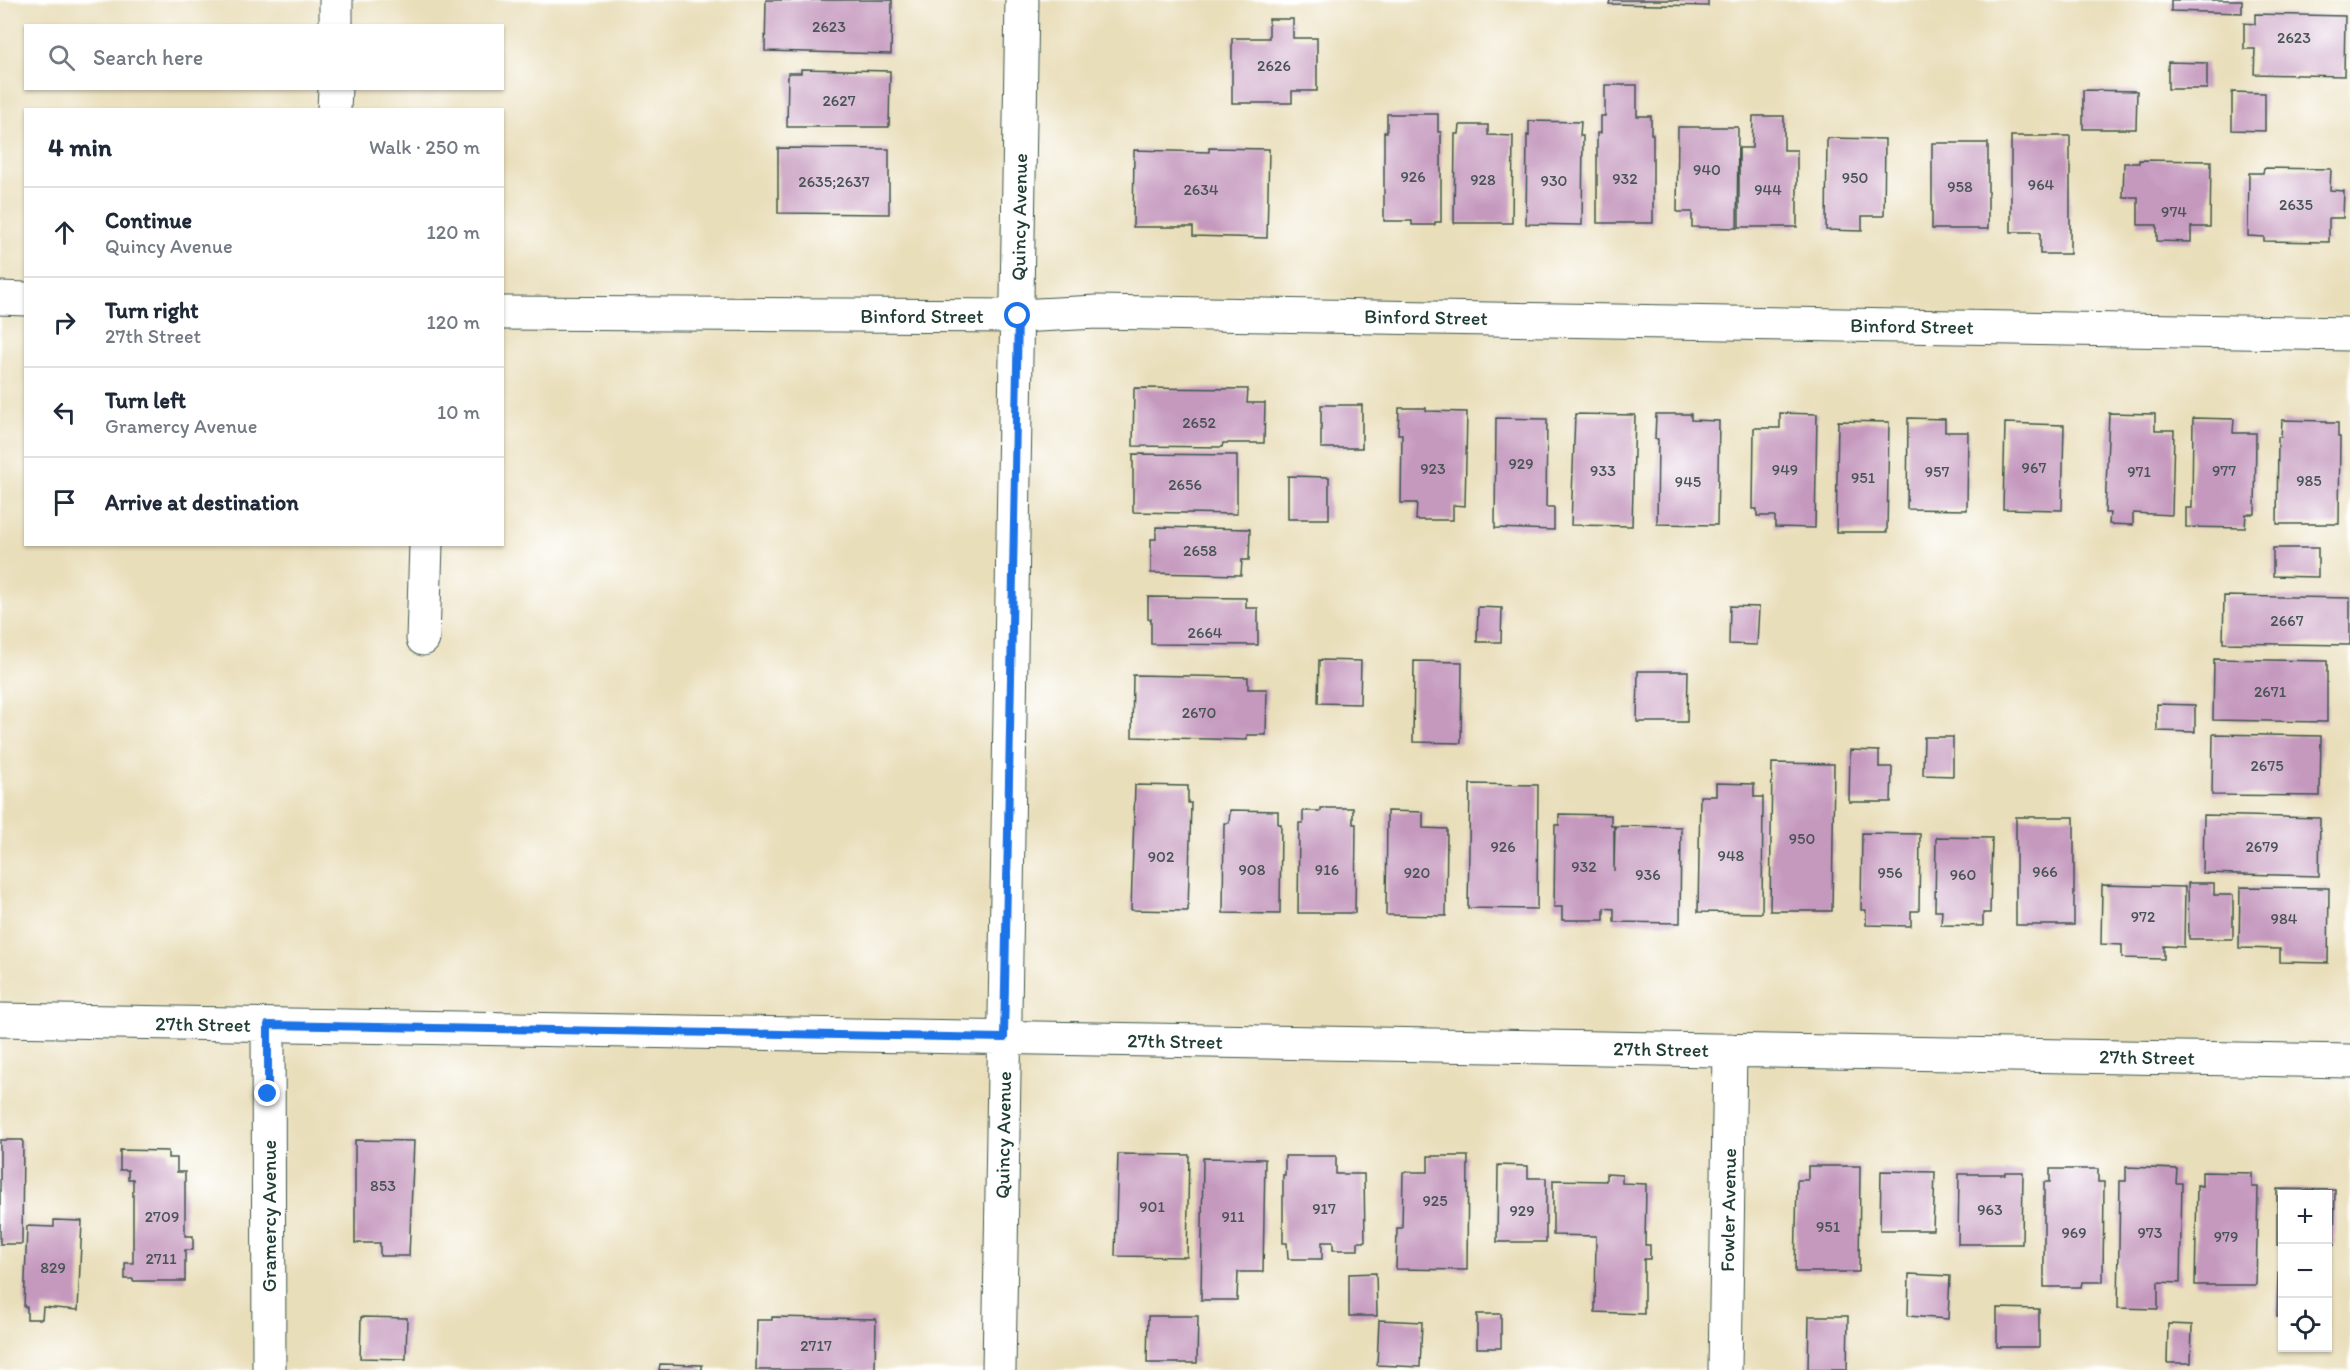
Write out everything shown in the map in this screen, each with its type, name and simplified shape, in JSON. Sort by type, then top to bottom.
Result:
[{"type":"street","points":[[336,0],[336,24]]},
{"type":"street","name":"Quincy Avenue","points":[[999,1370],[1022,0]]},
{"type":"street","points":[[334,108],[335,90]]},
{"type":"street","points":[[0,298],[24,299]]},
{"type":"street","name":"Binford Street","points":[[504,313],[1018,316],[1121,312],[2350,334]]},
{"type":"street","points":[[423,639],[426,546]]},
{"type":"street","name":"27th Street","points":[[0,1020],[2350,1061]]},
{"type":"street","name":"Gramercy Avenue","points":[[268,1025],[269,1370]]},
{"type":"street","name":"Fowler Avenue","points":[[1725,1370],[1730,1050]]},
{"type":"building","points":[[766,0],[892,0],[891,54],[765,51]]},
{"type":"building","points":[[1610,0],[1708,0],[1708,6],[1609,4]]},
{"type":"building","points":[[2171,0],[2242,0],[2242,13],[2171,11]]},
{"type":"building","points":[[2255,14],[2345,16],[2344,76],[2254,74],[2255,49],[2244,49],[2244,23],[2255,24]]},
{"type":"building","points":[[1269,19],[1293,19],[1293,38],[1317,38],[1317,91],[1292,91],[1292,103],[1232,103],[1232,38],[1269,38]]},
{"type":"building","points":[[2168,62],[2207,63],[2207,89],[2168,89]]},
{"type":"building","points":[[801,69],[890,71],[889,127],[787,127],[788,73],[801,73]]},
{"type":"building","points":[[1605,85],[1637,85],[1637,116],[1651,116],[1653,223],[1597,223],[1597,133],[1601,133],[1601,116],[1605,116]]},
{"type":"building","points":[[2083,90],[2137,91],[2136,129],[2083,129]]},
{"type":"building","points":[[2232,92],[2265,93],[2265,131],[2232,130]]},
{"type":"building","points":[[1387,114],[1438,114],[1438,132],[1441,132],[1441,222],[1435,222],[1435,225],[1412,225],[1412,221],[1384,221],[1384,132],[1387,132]]},
{"type":"building","points":[[1753,116],[1784,116],[1784,150],[1797,150],[1797,227],[1739,227],[1739,148],[1752,148]]},
{"type":"building","points":[[1529,121],[1581,122],[1580,136],[1583,136],[1582,225],[1526,224]]},
{"type":"building","points":[[1460,125],[1488,125],[1488,135],[1513,136],[1512,223],[1454,223],[1455,134],[1459,134]]},
{"type":"building","points":[[1678,127],[1738,127],[1737,228],[1692,227],[1692,212],[1677,212]]},
{"type":"building","points":[[2011,136],[2070,136],[2070,254],[2040,254],[2040,232],[2011,232]]},
{"type":"building","points":[[1827,138],[1885,139],[1884,216],[1862,216],[1862,231],[1826,230]]},
{"type":"building","points":[[1932,143],[1988,143],[1988,229],[1932,229]]},
{"type":"building","points":[[778,148],[889,149],[889,214],[778,213]]},
{"type":"building","points":[[1209,148],[1269,149],[1267,238],[1193,236],[1193,227],[1133,227],[1134,150],[1209,152]]},
{"type":"building","points":[[2139,160],[2211,161],[2210,227],[2191,227],[2191,242],[2157,241],[2157,225],[2138,225],[2138,197],[2123,197],[2124,163],[2139,163]]},
{"type":"building","points":[[2264,168],[2331,169],[2330,190],[2344,191],[2343,218],[2329,218],[2329,242],[2264,241],[2264,237],[2248,236],[2249,173],[2263,173]]},
{"type":"building","points":[[1134,388],[1248,389],[1247,403],[1265,403],[1264,443],[1223,443],[1222,447],[1133,446]]},
{"type":"building","points":[[1321,405],[1362,405],[1362,448],[1321,448]]},
{"type":"building","points":[[1399,408],[1467,412],[1465,506],[1453,505],[1453,520],[1416,520],[1417,503],[1401,503],[1402,434],[1398,434]]},
{"type":"building","points":[[1780,413],[1817,414],[1815,528],[1775,527],[1775,516],[1757,516],[1757,509],[1753,509],[1754,428],[1780,428]]},
{"type":"building","points":[[2109,413],[2155,414],[2155,430],[2174,430],[2172,515],[2133,513],[2133,525],[2109,524],[2110,513],[2105,513]]},
{"type":"building","points":[[1575,414],[1635,415],[1632,526],[1571,525]]},
{"type":"building","points":[[1656,414],[1691,414],[1691,420],[1719,421],[1717,525],[1657,524]]},
{"type":"building","points":[[1496,418],[1547,419],[1546,507],[1554,507],[1554,530],[1495,528]]},
{"type":"building","points":[[1908,418],[1945,419],[1945,432],[1968,432],[1967,510],[1907,509]]},
{"type":"building","points":[[2193,418],[2234,419],[2233,433],[2256,433],[2255,514],[2246,514],[2245,528],[2186,527],[2186,508],[2192,508]]},
{"type":"building","points":[[2282,420],[2338,423],[2338,437],[2340,437],[2339,524],[2277,524],[2278,437],[2281,437]]},
{"type":"building","points":[[1838,421],[1889,422],[1887,532],[1836,532]]},
{"type":"building","points":[[2005,423],[2064,425],[2062,510],[2003,509]]},
{"type":"building","points":[[1133,454],[1237,455],[1237,514],[1133,512]]},
{"type":"building","points":[[1288,476],[1329,477],[1329,519],[1288,519]]},
{"type":"building","points":[[1156,527],[1250,529],[1249,560],[1242,560],[1241,575],[1151,573],[1151,539],[1156,539]]},
{"type":"building","points":[[2273,548],[2318,548],[2318,577],[2273,576]]},
{"type":"building","points":[[2224,596],[2350,598],[2350,645],[2223,643]]},
{"type":"building","points":[[1148,597],[1246,598],[1246,608],[1258,608],[1258,645],[1151,644]]},
{"type":"building","points":[[1730,606],[1759,607],[1757,645],[1729,644]]},
{"type":"building","points":[[1478,607],[1502,608],[1501,642],[1477,642]]},
{"type":"building","points":[[2214,659],[2327,661],[2327,722],[2213,720]]},
{"type":"building","points":[[1319,660],[1361,661],[1360,704],[1318,703]]},
{"type":"building","points":[[1414,661],[1462,662],[1461,743],[1413,742]]},
{"type":"building","points":[[1638,671],[1688,671],[1687,722],[1637,722]]},
{"type":"building","points":[[1133,675],[1248,677],[1248,689],[1267,689],[1266,735],[1247,735],[1247,740],[1132,737]]},
{"type":"building","points":[[2157,704],[2195,705],[2195,732],[2157,731]]},
{"type":"building","points":[[2213,734],[2321,736],[2320,796],[2212,795]]},
{"type":"building","points":[[1924,737],[1953,737],[1953,776],[1923,775]]},
{"type":"building","points":[[1850,750],[1879,751],[1879,767],[1892,767],[1891,802],[1849,802]]},
{"type":"building","points":[[1772,763],[1834,764],[1832,911],[1770,911]]},
{"type":"building","points":[[1716,783],[1754,784],[1754,797],[1763,797],[1762,913],[1698,912],[1700,796],[1716,796]]},
{"type":"building","points":[[1470,784],[1538,785],[1537,909],[1468,908]]},
{"type":"building","points":[[1135,785],[1188,786],[1188,803],[1191,803],[1188,911],[1131,910]]},
{"type":"building","points":[[1321,808],[1353,808],[1353,824],[1356,824],[1355,913],[1298,913],[1299,823],[1303,823],[1303,811],[1321,811]]},
{"type":"building","points":[[1230,810],[1278,811],[1278,824],[1281,824],[1280,914],[1223,913],[1224,823],[1229,823]]},
{"type":"building","points":[[1387,811],[1423,812],[1423,828],[1447,829],[1446,916],[1386,915]]},
{"type":"building","points":[[1559,814],[1611,815],[1611,826],[1614,826],[1614,871],[1615,826],[1681,827],[1680,923],[1614,922],[1614,909],[1604,908],[1604,920],[1562,920],[1562,907],[1554,907],[1555,825],[1559,825]]},
{"type":"building","points":[[2204,815],[2320,818],[2319,876],[2203,873]]},
{"type":"building","points":[[2016,817],[2074,817],[2074,925],[2016,925]]},
{"type":"building","points":[[1862,833],[1920,834],[1919,911],[1911,911],[1911,926],[1866,925],[1866,910],[1861,910]]},
{"type":"building","points":[[1936,837],[1992,838],[1990,913],[1983,913],[1983,926],[1941,925],[1942,911],[1935,911]]},
{"type":"building","points":[[2188,883],[2214,883],[2214,895],[2233,895],[2233,939],[2189,939]]},
{"type":"building","points":[[2102,885],[2185,887],[2184,947],[2164,946],[2164,959],[2122,958],[2122,945],[2101,944]]},
{"type":"building","points":[[2240,887],[2329,888],[2328,963],[2280,962],[2280,949],[2239,948]]},
{"type":"building","points":[[0,1140],[23,1140],[22,1244],[0,1244]]},
{"type":"building","points":[[355,1140],[414,1141],[409,1256],[380,1256],[380,1243],[355,1243]]},
{"type":"building","points":[[120,1150],[168,1151],[168,1158],[177,1158],[177,1172],[185,1172],[185,1236],[193,1236],[193,1250],[185,1250],[185,1281],[125,1279],[125,1263],[133,1263],[133,1179],[128,1179],[128,1170],[120,1170]]},
{"type":"building","points":[[1118,1154],[1189,1155],[1187,1257],[1115,1256]]},
{"type":"building","points":[[1285,1156],[1336,1156],[1336,1174],[1364,1174],[1365,1242],[1358,1242],[1358,1250],[1333,1250],[1333,1242],[1322,1242],[1322,1259],[1288,1259],[1287,1243],[1283,1243]]},
{"type":"building","points":[[1428,1156],[1468,1156],[1467,1270],[1396,1269],[1397,1228],[1402,1228],[1403,1172],[1428,1172]]},
{"type":"building","points":[[1203,1158],[1265,1159],[1263,1272],[1238,1272],[1237,1300],[1201,1300]]},
{"type":"building","points":[[1498,1165],[1528,1166],[1528,1178],[1546,1178],[1546,1242],[1497,1242]]},
{"type":"building","points":[[1808,1166],[1860,1166],[1859,1272],[1795,1272],[1797,1180],[1808,1180]]},
{"type":"building","points":[[2126,1167],[2177,1169],[2176,1183],[2182,1183],[2180,1283],[2158,1282],[2158,1309],[2118,1308],[2120,1181],[2126,1181]]},
{"type":"building","points":[[2050,1169],[2098,1169],[2098,1182],[2104,1182],[2103,1282],[2082,1282],[2081,1287],[2044,1287],[2044,1182],[2050,1182]]},
{"type":"building","points":[[1881,1171],[1935,1172],[1933,1230],[1880,1230]]},
{"type":"building","points":[[2005,1172],[2023,1172],[2022,1244],[1958,1244],[1959,1174],[2005,1174]]},
{"type":"building","points":[[2202,1172],[2252,1173],[2252,1187],[2258,1187],[2256,1285],[2195,1285],[2197,1185],[2202,1186]]},
{"type":"building","points":[[1606,1174],[1622,1175],[1622,1183],[1646,1184],[1645,1245],[1650,1245],[1650,1259],[1644,1259],[1644,1314],[1595,1312],[1596,1236],[1553,1235],[1553,1180],[1606,1181]]},
{"type":"building","points":[[2277,1189],[2335,1190],[2334,1245],[2332,1245],[2332,1190],[2278,1190],[2277,1245]]},
{"type":"building","points":[[54,1220],[82,1221],[78,1310],[43,1307],[42,1319],[27,1319],[27,1307],[24,1307],[27,1226],[54,1227]]},
{"type":"building","points":[[1376,1273],[1377,1316],[1349,1316],[1349,1274]]},
{"type":"building","points":[[1909,1274],[1950,1276],[1948,1319],[1908,1316]]},
{"type":"building","points":[[1997,1308],[2039,1309],[2039,1347],[1997,1347]]},
{"type":"building","points":[[1477,1314],[1501,1314],[1501,1348],[1477,1348]]},
{"type":"building","points":[[1148,1316],[1198,1316],[1197,1363],[1147,1363]]},
{"type":"building","points":[[1809,1316],[1848,1316],[1847,1370],[1808,1370]]},
{"type":"building","points":[[361,1317],[407,1318],[406,1359],[360,1358]]},
{"type":"building","points":[[772,1317],[876,1319],[875,1370],[756,1370],[757,1320],[772,1320]]},
{"type":"building","points":[[1379,1320],[1422,1322],[1420,1367],[1377,1365]]},
{"type":"building","points":[[2168,1324],[2192,1325],[2191,1363],[2167,1363]]},
{"type":"building","points":[[660,1364],[702,1365],[702,1370],[659,1370]]},
{"type":"route","points":[[268,1094],[268,1025],[1004,1038],[1018,316]]}]
